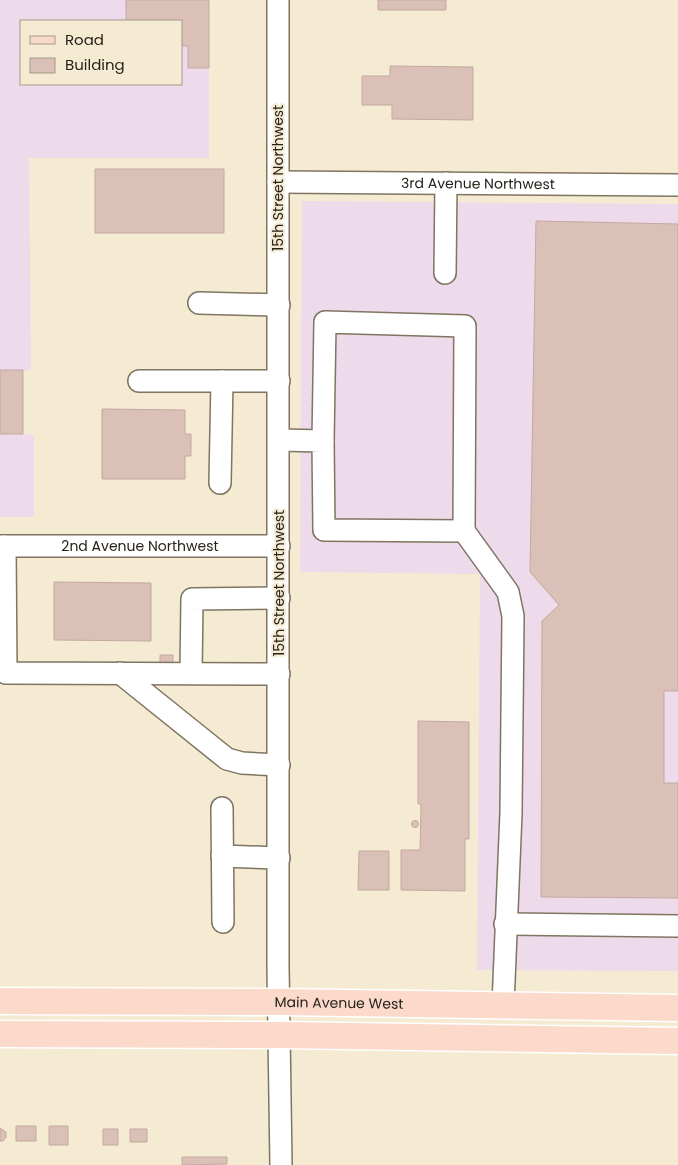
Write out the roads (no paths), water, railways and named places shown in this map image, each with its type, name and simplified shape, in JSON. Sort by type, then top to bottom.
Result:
[{"type":"main road","name":"Main Avenue West","points":[[0,1001],[280,1002],[678,1008]]},
{"type":"main road","points":[[0,1034],[280,1035],[678,1041]]},
{"type":"street","name":"15th Street Northwest","points":[[278,0],[281,1165]]},
{"type":"street","name":"3rd Avenue Northwest","points":[[278,182],[678,185]]},
{"type":"street","points":[[445,273],[446,183]]},
{"type":"street","points":[[199,303],[279,305]]},
{"type":"street","points":[[464,531],[324,530],[325,322],[465,326],[464,531],[508,592],[513,616],[511,813],[503,1005]]},
{"type":"street","points":[[138,381],[279,381]]},
{"type":"street","points":[[220,482],[222,381]]},
{"type":"street","points":[[279,440],[324,441]]},
{"type":"street","points":[[3,546],[6,672],[279,674]]},
{"type":"street","name":"2nd Avenue Northwest","points":[[3,546],[279,546]]},
{"type":"street","points":[[191,674],[192,599],[279,598]]},
{"type":"street","points":[[120,673],[227,758],[242,764],[279,765]]},
{"type":"street","points":[[222,808],[222,922]]},
{"type":"street","points":[[222,856],[279,858]]},
{"type":"street","points":[[506,924],[678,926]]}]
